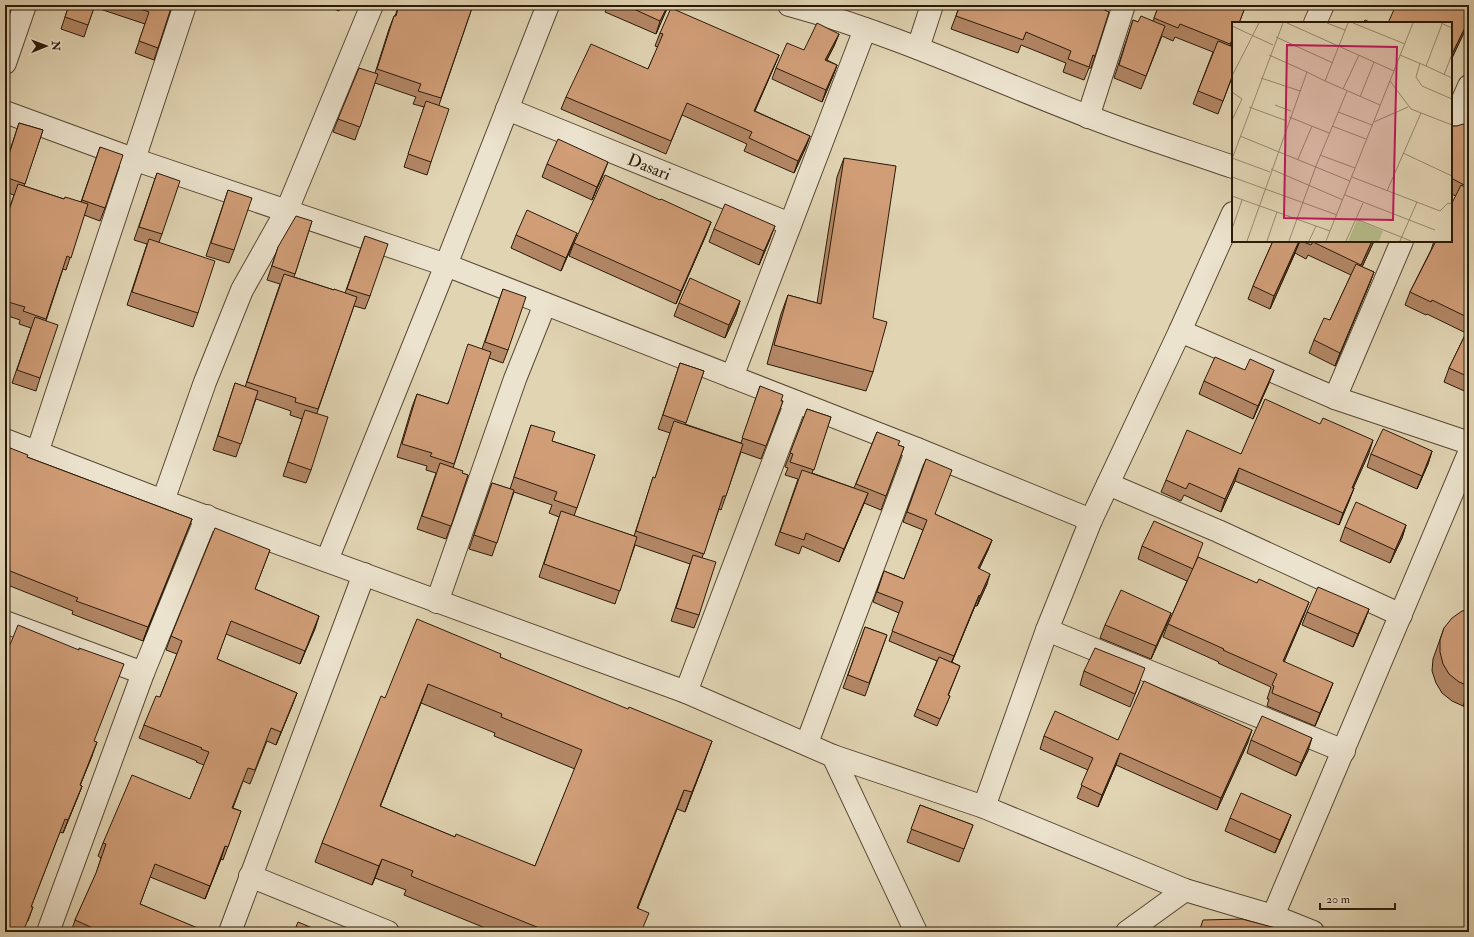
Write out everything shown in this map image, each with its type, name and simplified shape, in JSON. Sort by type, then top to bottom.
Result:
[{"type":"street","points":[[5,64],[25,5]]},
{"type":"street","points":[[37,453],[94,283],[133,159],[186,5]]},
{"type":"street","points":[[163,501],[206,382],[242,290],[287,210],[372,5]]},
{"type":"street","points":[[327,560],[446,265],[548,5]]},
{"type":"street","points":[[789,5],[833,11],[865,29],[918,48],[1088,116],[1232,167]]},
{"type":"street","points":[[918,48],[932,5]]},
{"type":"street","points":[[1088,116],[1124,5]]},
{"type":"street","points":[[1315,22],[1323,5]]},
{"type":"street","points":[[732,377],[865,29]]},
{"type":"street","points":[[1452,125],[1469,86]]},
{"type":"street","name":"Dasari","points":[[507,109],[790,224]]},
{"type":"street","points":[[5,112],[133,159],[446,265],[917,448],[1091,520]]},
{"type":"street","points":[[984,807],[1047,630],[1091,520],[1232,215]]},
{"type":"street","points":[[1335,398],[1402,242]]},
{"type":"street","points":[[437,602],[515,379],[545,304]]},
{"type":"street","points":[[1180,330],[1335,398],[1469,443]]},
{"type":"street","points":[[686,692],[796,402]]},
{"type":"street","points":[[5,440],[163,501],[686,692],[807,743],[833,756],[984,807],[1185,890],[1274,916],[1313,932]]},
{"type":"street","points":[[807,743],[917,448]]},
{"type":"street","points":[[1274,916],[1469,453]]},
{"type":"street","points":[[1108,484],[1401,615]]},
{"type":"street","points":[[48,932],[143,673],[207,516]]},
{"type":"street","points":[[230,932],[364,574]]},
{"type":"street","points":[[5,622],[143,673]]},
{"type":"street","points":[[1047,630],[1344,751]]},
{"type":"street","points":[[833,756],[916,932]]},
{"type":"street","points":[[250,876],[388,932]]},
{"type":"street","points":[[1127,932],[1185,890]]},
{"type":"building","points":[[69,5],[95,5],[88,25],[65,17]]},
{"type":"building","points":[[130,5],[172,5],[158,48],[139,41],[149,12]]},
{"type":"building","points":[[399,5],[473,5],[441,98],[418,91],[421,84],[377,69]]},
{"type":"building","points":[[625,5],[668,5],[660,21]]},
{"type":"building","points":[[960,5],[1093,5],[1109,12],[1095,56],[1093,55],[1089,67],[1068,59],[1071,51],[1026,32],[1023,40],[956,16]]},
{"type":"building","points":[[1159,5],[1246,5],[1239,22],[1232,22],[1232,40],[1230,44],[1180,24],[1178,28],[1154,18]]},
{"type":"building","points":[[1396,5],[1469,5],[1469,19],[1453,52],[1452,22],[1388,22]]},
{"type":"building","points":[[671,8],[779,55],[754,111],[810,136],[798,161],[749,138],[752,132],[687,103],[671,141],[566,97],[591,44],[648,69],[663,34],[660,33]]},
{"type":"building","points":[[1141,16],[1165,26],[1146,76],[1119,65],[1133,20],[1138,22]]},
{"type":"building","points":[[817,23],[839,34],[825,60],[837,65],[826,90],[776,68],[787,43],[804,50]]},
{"type":"building","points":[[1218,41],[1232,47],[1232,77],[1223,101],[1198,91]]},
{"type":"building","points":[[359,68],[378,74],[360,127],[338,119]]},
{"type":"building","points":[[426,101],[449,109],[431,162],[408,154]]},
{"type":"building","points":[[19,123],[43,130],[25,184],[5,177],[5,167]]},
{"type":"building","points":[[1463,124],[1468,127],[1469,126],[1468,187],[1452,179],[1452,126]]},
{"type":"building","points":[[558,139],[608,162],[597,187],[547,164]]},
{"type":"building","points":[[100,147],[123,155],[105,208],[82,200]]},
{"type":"building","points":[[844,158],[896,166],[873,318],[887,322],[873,372],[774,345],[788,295],[821,304]]},
{"type":"building","points":[[157,173],[180,181],[162,234],[139,227]]},
{"type":"building","points":[[605,175],[711,222],[681,291],[574,243]]},
{"type":"building","points":[[18,184],[64,199],[65,197],[88,204],[71,258],[67,256],[46,319],[23,311],[25,307],[5,301],[5,222]]},
{"type":"building","points":[[1461,185],[1469,189],[1469,318],[1432,300],[1431,302],[1410,292],[1435,242],[1452,242],[1452,203]]},
{"type":"building","points":[[228,190],[252,198],[234,250],[211,243]]},
{"type":"building","points":[[725,204],[775,226],[764,251],[714,229]]},
{"type":"building","points":[[527,210],[577,233],[566,258],[516,235]]},
{"type":"building","points":[[296,216],[312,221],[295,274],[272,266],[278,247]]},
{"type":"building","points":[[365,236],[388,244],[370,296],[347,289]]},
{"type":"building","points":[[149,239],[215,261],[198,313],[132,292]]},
{"type":"building","points":[[1273,242],[1299,242],[1274,296],[1253,286]]},
{"type":"building","points":[[1304,242],[1313,242],[1311,245]]},
{"type":"building","points":[[1313,242],[1372,242],[1361,265]]},
{"type":"building","points":[[1356,264],[1374,272],[1340,353],[1314,340],[1324,318],[1330,320]]},
{"type":"building","points":[[284,274],[357,297],[318,409],[295,402],[296,398],[247,382]]},
{"type":"building","points":[[690,278],[740,301],[729,325],[679,303]]},
{"type":"building","points":[[503,289],[526,297],[508,350],[485,342]]},
{"type":"building","points":[[35,317],[58,325],[40,378],[17,370]]},
{"type":"building","points":[[1469,327],[1469,377],[1449,368]]},
{"type":"building","points":[[468,344],[491,352],[454,464],[430,456],[432,453],[402,444],[417,394],[448,404]]},
{"type":"building","points":[[1215,357],[1245,370],[1250,359],[1274,370],[1258,406],[1204,381]]},
{"type":"building","points":[[680,363],[704,371],[686,423],[663,415]]},
{"type":"building","points":[[235,383],[258,391],[241,444],[218,436]]},
{"type":"building","points":[[760,386],[783,395],[781,401],[783,401],[766,446],[742,438]]},
{"type":"building","points":[[1265,399],[1320,424],[1323,418],[1373,440],[1343,513],[1239,468],[1225,499],[1189,483],[1186,489],[1166,480],[1187,430],[1241,454]]},
{"type":"building","points":[[807,409],[831,417],[814,470],[790,462],[793,454],[790,453]]},
{"type":"building","points":[[305,410],[328,417],[311,470],[288,462]]},
{"type":"building","points":[[674,421],[743,444],[726,496],[723,496],[704,554],[636,531],[653,477],[655,478]]},
{"type":"building","points":[[531,425],[555,432],[552,441],[595,455],[577,508],[554,500],[557,492],[514,477]]},
{"type":"building","points":[[1383,429],[1432,451],[1422,476],[1371,454]]},
{"type":"building","points":[[877,432],[900,441],[898,445],[904,447],[886,496],[856,484]]},
{"type":"building","points":[[5,446],[28,455],[27,457],[192,519],[148,627],[76,601],[78,598],[5,569]]},
{"type":"building","points":[[926,459],[952,470],[935,514],[992,540],[978,568],[990,574],[980,596],[979,595],[954,656],[892,631],[903,602],[877,592],[884,571],[904,579],[927,520],[907,512]]},
{"type":"building","points":[[440,463],[463,471],[462,473],[468,475],[451,526],[422,516]]},
{"type":"building","points":[[802,470],[868,493],[844,549],[806,533],[804,540],[780,532]]},
{"type":"building","points":[[492,483],[514,490],[497,543],[474,535]]},
{"type":"building","points":[[1356,502],[1406,525],[1395,550],[1345,527]]},
{"type":"building","points":[[561,511],[637,537],[620,591],[544,564]]},
{"type":"building","points":[[1154,521],[1203,543],[1193,569],[1142,546]]},
{"type":"building","points":[[215,528],[270,550],[255,589],[319,616],[305,651],[231,621],[217,659],[297,693],[281,732],[271,728],[255,770],[248,768],[232,808],[241,811],[228,847],[225,846],[210,886],[155,864],[140,904],[205,932],[102,932],[75,920],[96,873],[106,844],[103,843],[132,775],[190,799],[209,752],[144,725],[156,696],[160,697],[182,641],[171,636]]},
{"type":"building","points":[[693,555],[716,562],[699,615],[676,608]]},
{"type":"building","points":[[1198,557],[1257,583],[1259,579],[1309,602],[1283,661],[1333,683],[1320,713],[1272,693],[1274,686],[1272,685],[1277,674],[1168,624]]},
{"type":"building","points":[[1318,587],[1369,609],[1358,634],[1307,612]]},
{"type":"building","points":[[1121,590],[1171,613],[1156,646],[1105,625]]},
{"type":"building","points":[[1469,610],[1469,686],[1459,682],[1449,674],[1443,664],[1440,652],[1440,640],[1444,628],[1452,618],[1462,611]]},
{"type":"building","points":[[417,619],[501,654],[500,657],[712,741],[692,792],[684,790],[637,908],[649,913],[641,932],[549,932],[411,876],[413,871],[382,859],[379,866],[322,843],[381,696],[385,698]],"holes":[[[428,684],[502,714],[501,717],[582,750],[535,866],[456,834],[455,837],[380,806]]]},
{"type":"building","points":[[18,625],[79,650],[79,648],[124,664],[94,741],[97,742],[80,785],[82,786],[68,820],[65,819],[31,907],[33,907],[23,932],[5,932],[5,657]]},
{"type":"building","points":[[865,627],[887,635],[869,683],[848,675]]},
{"type":"building","points":[[1095,648],[1145,668],[1135,694],[1084,671]]},
{"type":"building","points":[[939,657],[960,666],[948,695],[950,696],[940,719],[917,709]]},
{"type":"building","points":[[1144,681],[1252,730],[1221,798],[1120,753],[1102,795],[1081,785],[1093,758],[1044,736],[1055,711],[1118,740]]},
{"type":"building","points":[[1262,716],[1312,738],[1301,763],[1251,740]]},
{"type":"building","points":[[1241,793],[1291,815],[1280,840],[1230,818]]},
{"type":"building","points":[[920,805],[973,825],[964,849],[911,829]]},
{"type":"building","points":[[1242,919],[1287,931],[1288,929],[1294,932],[1199,932],[1203,920]]},
{"type":"building","points":[[298,922],[322,932],[294,932]]}]
